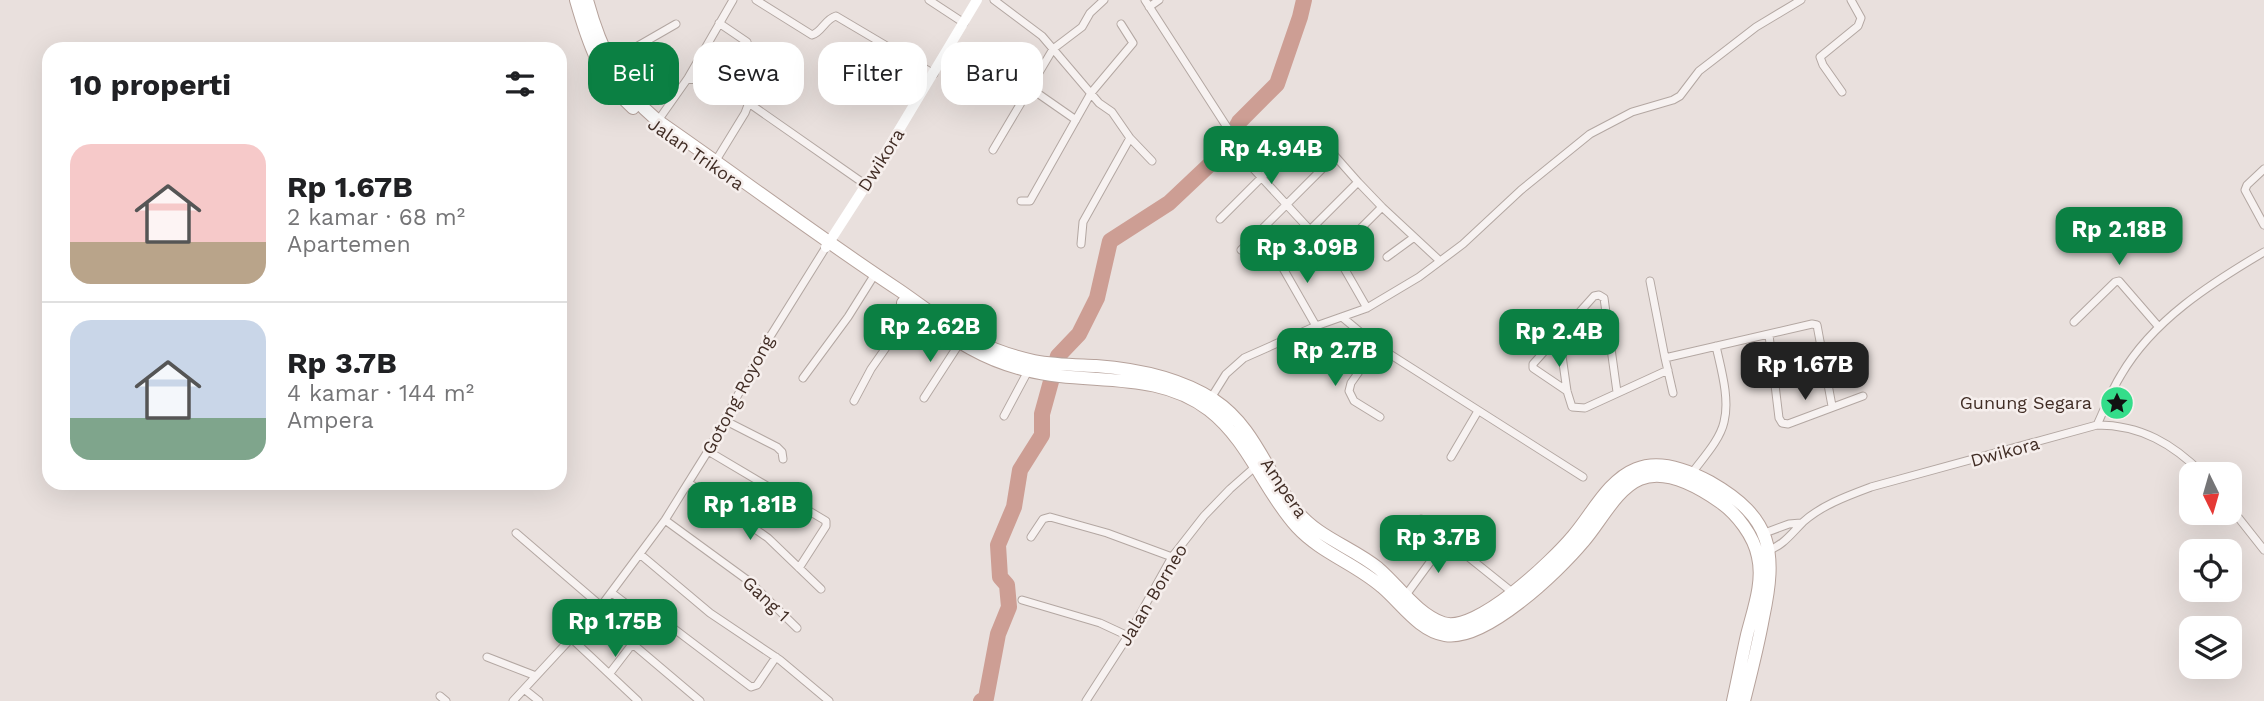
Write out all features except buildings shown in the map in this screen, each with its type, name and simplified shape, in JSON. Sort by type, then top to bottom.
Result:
[{"type":"main road","name":"Jalan Trikora","points":[[587,1],[600,42]]},
{"type":"main road","name":"Jalan Trikora","points":[[587,1],[591,49],[605,77],[622,99],[827,245]]},
{"type":"main road","name":"Jalan Trikora","points":[[639,105],[657,124]]},
{"type":"main road","name":"Ampera","points":[[827,245],[976,341],[1021,358],[1037,369]]},
{"type":"main road","name":"Ampera","points":[[873,277],[959,344],[992,359],[1037,369],[1147,373],[1181,384],[1211,398],[1290,518],[1307,536],[1368,575],[1414,618],[1430,629],[1446,635],[1463,635],[1475,631],[1515,605],[1569,558],[1625,490],[1640,479],[1666,478],[1702,491],[1727,508],[1757,536]]},
{"type":"main road","name":"Ampera","points":[[1070,371],[1156,386],[1223,415],[1248,432],[1295,510],[1307,522],[1373,565],[1437,621],[1451,624],[1479,616],[1512,592],[1573,537],[1612,486],[1628,473],[1639,468],[1664,465],[1692,473],[1740,502],[1771,564],[1769,592],[1744,701]]},
{"type":"main road","name":"Ampera","points":[[1733,701],[1764,553]]},
{"type":"street","points":[[657,124],[688,78],[733,0]]},
{"type":"street","points":[[756,0],[812,36],[829,19],[836,16],[934,74]]},
{"type":"street","points":[[929,0],[964,23]]},
{"type":"street","name":"Dwikora","points":[[827,245],[977,0]]},
{"type":"street","points":[[994,0],[1042,36],[1104,108],[1112,112],[1130,138],[1152,161]]},
{"type":"street","points":[[1043,66],[1053,49],[1082,27],[1090,13],[1104,0]]},
{"type":"street","points":[[1159,0],[1147,3],[1249,164],[1310,230],[1332,247],[1367,308]]},
{"type":"street","points":[[1211,398],[1235,364],[1316,326],[1367,308],[1394,294],[1440,261],[1590,135],[1632,112],[1680,96],[1699,71],[1746,34],[1801,0]]},
{"type":"street","points":[[1842,92],[1820,60],[1823,52],[1849,35],[1860,21],[1859,13],[1851,0]]},
{"type":"street","points":[[719,23],[747,41]]},
{"type":"street","points":[[645,42],[676,24]]},
{"type":"street","points":[[1021,201],[1030,201],[1091,93],[1133,43],[1121,24]]},
{"type":"street","points":[[688,78],[693,79]]},
{"type":"street","points":[[1043,97],[1076,120]]},
{"type":"street","points":[[714,164],[749,105]]},
{"type":"street","points":[[751,105],[866,185]]},
{"type":"street","points":[[993,150],[1020,105]]},
{"type":"street","points":[[1220,219],[1311,130],[1382,207],[1440,261]]},
{"type":"street","points":[[1081,244],[1083,222],[1130,138]]},
{"type":"street","points":[[1241,250],[1335,156]]},
{"type":"street","points":[[2264,169],[2245,190],[2264,225]]},
{"type":"street","points":[[1310,230],[1358,182]]},
{"type":"street","points":[[1359,230],[1382,207]]},
{"type":"street","points":[[1387,257],[1413,238]]},
{"type":"street","name":"Gotong Royong","points":[[513,701],[612,593],[666,520],[690,483],[769,337],[827,245]]},
{"type":"street","points":[[2097,425],[2121,374],[2158,326],[2196,296],[2264,252]]},
{"type":"street","points":[[1276,256],[1316,326]]},
{"type":"street","points":[[803,378],[873,277]]},
{"type":"street","points":[[1650,281],[1673,393]]},
{"type":"street","points":[[2074,322],[2119,281],[2158,326]]},
{"type":"street","points":[[1567,391],[1533,368],[1533,364],[1594,296],[1602,296],[1617,392]]},
{"type":"street","points":[[854,401],[871,369],[913,309]]},
{"type":"street","points":[[1342,317],[1377,346],[1583,477]]},
{"type":"street","points":[[1665,358],[1817,325],[1832,406]]},
{"type":"street","points":[[1559,335],[1572,407],[1580,409],[1668,370]]},
{"type":"street","points":[[1769,335],[1779,418],[1782,423],[1788,424],[1863,396]]},
{"type":"street","points":[[924,398],[959,344]]},
{"type":"street","points":[[1377,346],[1350,383],[1349,391],[1354,401],[1380,417]]},
{"type":"street","points":[[1692,473],[1710,450],[1724,422],[1721,371],[1716,346]]},
{"type":"street","points":[[1004,416],[1037,369]]},
{"type":"street","points":[[1451,457],[1478,411]]},
{"type":"street","points":[[724,420],[777,447],[782,452],[783,459]]},
{"type":"street","name":"Dwikora","points":[[1757,536],[1789,524],[1801,523],[1835,501],[1891,480],[1984,458],[2097,425],[2118,425],[2146,433],[2181,453],[2190,462]]},
{"type":"street","points":[[708,451],[826,521],[826,526],[799,568]]},
{"type":"street","name":"Jalan Borneo","points":[[1086,701],[1128,636],[1172,557],[1204,516],[1256,467]]},
{"type":"street","points":[[690,483],[743,519],[821,589]]},
{"type":"street","points":[[1031,537],[1043,519],[1050,517],[1107,533],[1172,557]]},
{"type":"street","points":[[1421,519],[1438,529],[1512,592]]},
{"type":"street","name":"Gang 1","points":[[666,520],[750,582],[797,628]]},
{"type":"street","points":[[2242,522],[2264,550]]},
{"type":"street","name":"Dwikora","points":[[1764,553],[1782,544],[1797,531],[1801,523]]},
{"type":"street","points":[[516,533],[601,606]]},
{"type":"street","points":[[1406,595],[1447,539]]},
{"type":"street","points":[[641,555],[710,613],[776,657],[829,701]]},
{"type":"street","points":[[612,593],[637,612],[657,618],[673,628],[751,687],[757,685],[776,657]]},
{"type":"street","points":[[1022,600],[1100,623],[1128,636]]},
{"type":"street","points":[[571,638],[638,701]]},
{"type":"street","points":[[610,673],[630,647],[635,646],[700,701]]},
{"type":"street","points":[[487,657],[536,676]]},
{"type":"street","points":[[524,690],[539,701]]},
{"type":"waterway","points":[[981,701],[986,698],[998,634],[1009,607],[1007,585],[1000,577],[998,545],[1014,507],[1020,470],[1042,435],[1042,414],[1058,356],[1079,334],[1097,298],[1110,241],[1169,203],[1222,153],[1239,122],[1277,84],[1304,0]]},
{"type":"place","name":"Gunung Segara","points":[[2117,403]]}]
